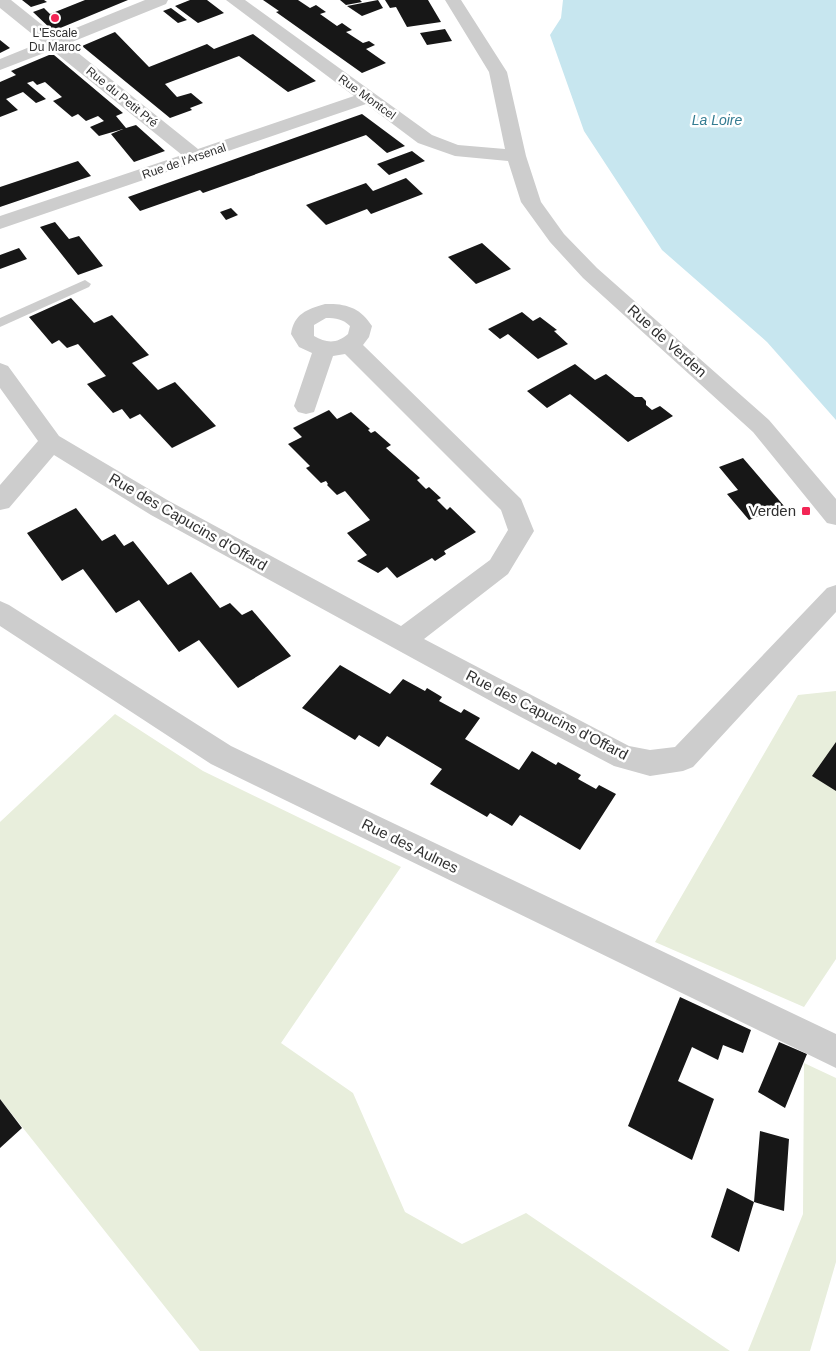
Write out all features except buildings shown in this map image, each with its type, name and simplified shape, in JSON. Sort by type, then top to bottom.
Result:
[{"type":"street","name":"Rue du Petit Pré","points":[[0,0],[196,157]]},
{"type":"street","points":[[0,65],[160,0]]},
{"type":"street","name":"Rue Montcel","points":[[234,0],[425,139],[455,150],[516,156]]},
{"type":"street","name":"Rue de Verden","points":[[453,0],[498,72],[516,156],[531,202],[557,238],[590,273],[761,426],[836,516]]},
{"type":"street","name":"Rue de l'Arsenal","points":[[0,223],[367,97]]},
{"type":"street","points":[[326,311],[344,312],[358,321],[361,326],[361,332],[358,338],[349,345],[334,349],[324,349],[307,342],[303,337],[301,330],[308,318],[326,311]]},
{"type":"street","points":[[349,345],[512,506],[521,532],[499,567],[403,640]]},
{"type":"street","points":[[306,406],[324,349]]},
{"type":"street","name":"Rue des Capucins d'Offard","points":[[3,378],[51,442],[160,508],[624,757],[650,763],[683,758],[836,595]]},
{"type":"street","points":[[0,501],[51,442]]},
{"type":"street","name":"Rue des Aulnes","points":[[0,612],[221,755],[836,1050]]},
{"type":"lane","points":[[0,323],[86,284]]},
{"type":"green space","points":[[836,691],[836,959],[804,1007],[655,942],[798,695]]},
{"type":"green space","points":[[115,714],[203,771],[401,867],[281,1043],[353,1093],[405,1212],[462,1244],[526,1213],[730,1351],[200,1351],[0,1099],[0,822]]},
{"type":"green space","points":[[804,1063],[836,1078],[836,1262],[810,1351],[748,1351],[803,1214]]},
{"type":"water","name":"La Loire","points":[[563,0],[836,0],[836,420],[767,342],[662,250],[584,131],[550,35],[561,18]]},
{"type":"place","name":"L'Escale Du Maroc","points":[[55,18]]},
{"type":"place","name":"Verden","points":[[806,511]]}]
